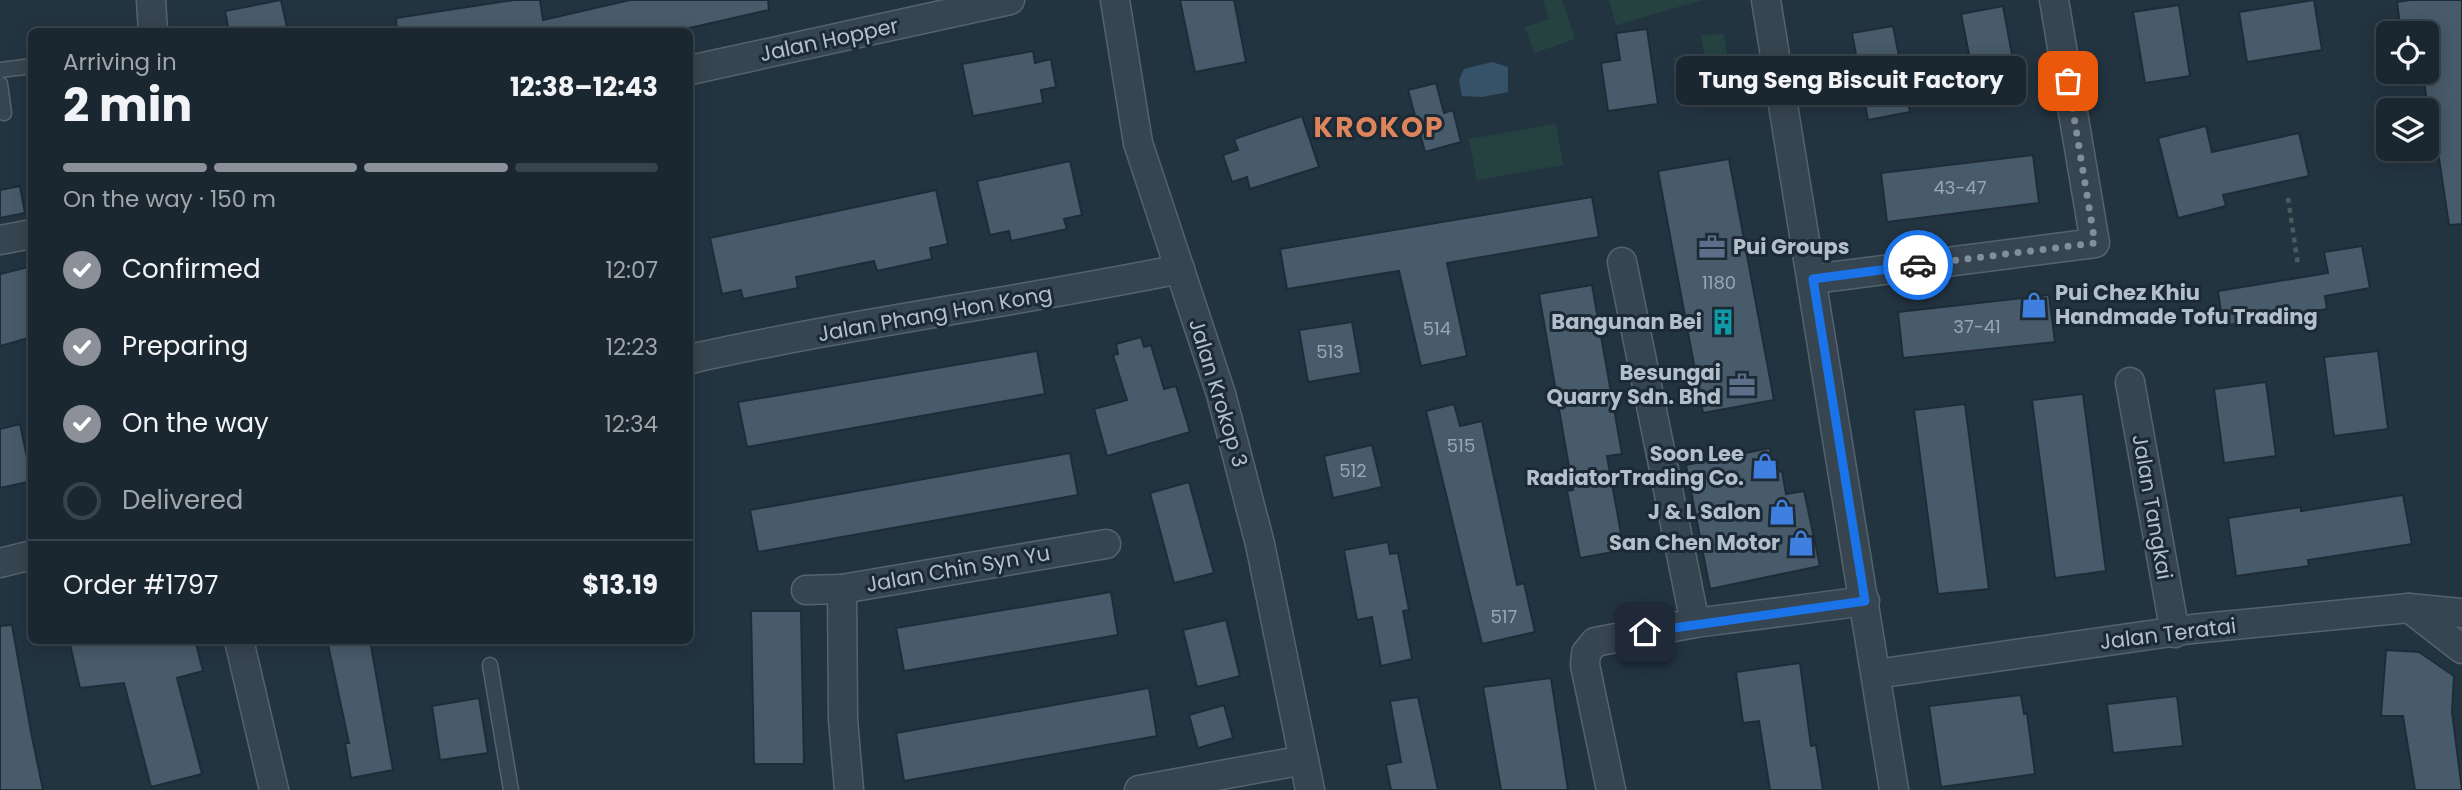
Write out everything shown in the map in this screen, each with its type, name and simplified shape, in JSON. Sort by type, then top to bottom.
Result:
[{"type":"street","points":[[151,0],[153,28]]},
{"type":"street","name":"Jalan Hopper","points":[[693,69],[1010,0]]},
{"type":"street","name":"Jalan Krokop 3","points":[[1115,0],[1139,143],[1221,394],[1260,544],[1310,790]]},
{"type":"street","points":[[1766,0],[1894,790]]},
{"type":"street","points":[[1813,279],[2095,243],[2054,0]]},
{"type":"street","points":[[0,240],[28,235]]},
{"type":"street","points":[[1622,262],[1695,623]]},
{"type":"street","name":"Jalan Phang Hon Kong","points":[[693,358],[752,345],[1057,294],[1180,269]]},
{"type":"street","name":"Jalan Tangkai","points":[[2130,382],[2175,633]]},
{"type":"street","name":"Jalan Chin Syn Yu","points":[[849,790],[843,719],[842,589],[1106,544]]},
{"type":"street","points":[[0,563],[28,556]]},
{"type":"street","points":[[806,590],[842,589]]},
{"type":"street","points":[[1611,790],[1585,665],[1586,653],[1595,642],[1695,623],[1865,601]]},
{"type":"street","points":[[2409,608],[2462,649]]},
{"type":"street","name":"Jalan Teratai","points":[[1876,674],[2175,633],[2409,608],[2462,613]]},
{"type":"street","points":[[240,644],[274,790]]},
{"type":"street","points":[[1139,790],[1304,760]]},
{"type":"lane","points":[[0,70],[28,66]]},
{"type":"lane","points":[[0,84],[4,113]]},
{"type":"lane","points":[[491,665],[511,790]]},
{"type":"path","points":[[2288,198],[2298,265]]},
{"type":"green space","points":[[1543,0],[1562,0],[1575,39],[1534,53],[1525,27],[1549,19]]},
{"type":"green space","points":[[1609,0],[1703,0],[1616,25]]},
{"type":"green space","points":[[1724,34],[1731,82],[1729,93],[1705,94],[1677,88],[1674,58],[1705,59],[1701,35]]},
{"type":"green space","points":[[1556,124],[1563,165],[1477,180],[1469,139]]},
{"type":"water","points":[[1492,62],[1508,67],[1508,92],[1482,97],[1462,96],[1459,80],[1464,69]]},
{"type":"building","points":[[281,0],[287,28],[228,28],[225,11]]},
{"type":"building","points":[[514,0],[540,0],[543,20],[630,0],[768,0],[769,10],[690,28],[397,28],[396,18]]},
{"type":"building","points":[[1180,0],[1234,0],[1246,62],[1195,72]]},
{"type":"building","points":[[2314,0],[2322,50],[2247,62],[2239,12]]},
{"type":"building","points":[[2462,0],[2462,224],[2449,225],[2439,159],[2439,98],[2426,98],[2424,84],[2439,84],[2439,21],[2399,21],[2397,2]]},
{"type":"building","points":[[2179,5],[2190,76],[2145,83],[2133,12]]},
{"type":"building","points":[[2003,6],[2019,92],[1978,100],[1961,14]]},
{"type":"building","points":[[1893,26],[1910,112],[1868,120],[1852,33]]},
{"type":"building","points":[[1647,29],[1658,104],[1608,111],[1601,63],[1620,60],[1616,33]]},
{"type":"building","points":[[1033,51],[1035,63],[1051,59],[1056,87],[1041,90],[1043,103],[973,116],[962,64]]},
{"type":"building","points":[[1436,83],[1444,113],[1453,110],[1461,142],[1425,152],[1408,90]]},
{"type":"building","points":[[1302,116],[1319,167],[1250,189],[1247,177],[1232,182],[1223,155],[1238,150],[1234,139]]},
{"type":"building","points":[[2206,126],[2212,152],[2299,133],[2309,176],[2223,195],[2226,206],[2178,218],[2158,138]]},
{"type":"building","points":[[2033,155],[2039,203],[1887,222],[1881,173]]},
{"type":"building","name":"Bangunan Bei","points":[[1729,159],[1774,400],[1703,413],[1658,171]]},
{"type":"building","points":[[1070,161],[1082,215],[1064,219],[1067,229],[1011,241],[1009,231],[990,235],[977,181]]},
{"type":"building","points":[[20,186],[25,213],[0,218],[0,190]]},
{"type":"building","points":[[936,190],[948,244],[930,248],[932,259],[877,271],[874,261],[796,277],[798,288],[743,299],[741,290],[722,294],[710,238]]},
{"type":"building","points":[[1592,197],[1599,237],[1447,263],[1467,356],[1421,366],[1399,271],[1287,289],[1280,249]]},
{"type":"building","points":[[2362,246],[2370,288],[2325,296],[2327,309],[2223,326],[2218,291],[2328,273],[2324,252]]},
{"type":"building","points":[[28,267],[28,338],[0,346],[0,274]]},
{"type":"building","points":[[1592,285],[1622,454],[1607,456],[1624,550],[1580,558],[1567,491],[1573,490],[1539,294]]},
{"type":"building","points":[[2049,295],[2055,342],[1903,358],[1898,312]]},
{"type":"building","points":[[1352,322],[1361,373],[1308,382],[1299,330]]},
{"type":"building","points":[[1141,337],[1144,347],[1151,345],[1164,389],[1176,386],[1190,432],[1107,456],[1094,409],[1127,400],[1113,355],[1118,354],[1116,344]]},
{"type":"building","points":[[1037,351],[1045,394],[747,447],[738,402]]},
{"type":"building","points":[[2378,351],[2388,429],[2334,436],[2324,357]]},
{"type":"building","points":[[2266,382],[2276,456],[2224,463],[2214,389]]},
{"type":"building","points":[[2083,394],[2106,571],[2055,578],[2032,400]]},
{"type":"building","points":[[1454,404],[1460,426],[1482,421],[1517,585],[1524,583],[1535,632],[1482,644],[1426,411]]},
{"type":"building","points":[[1965,404],[1989,589],[1938,594],[1914,410]]},
{"type":"building","points":[[20,424],[28,462],[28,482],[0,488],[0,429]]},
{"type":"building","points":[[1372,445],[1382,487],[1333,498],[1324,456]]},
{"type":"building","points":[[1770,448],[1773,473],[1782,471],[1786,494],[1804,491],[1820,566],[1710,589],[1686,465]]},
{"type":"building","points":[[1070,453],[1078,495],[758,552],[750,510]]},
{"type":"building","points":[[1189,482],[1214,573],[1174,583],[1150,493]]},
{"type":"building","points":[[2403,495],[2412,544],[2308,560],[2309,566],[2236,576],[2228,518],[2301,507],[2301,511]]},
{"type":"building","points":[[1388,542],[1390,554],[1398,553],[1409,610],[1403,611],[1412,659],[1381,666],[1372,617],[1357,620],[1344,550]]},
{"type":"building","points":[[1111,592],[1118,635],[904,671],[896,628]]},
{"type":"building","points":[[751,611],[801,611],[804,764],[754,764]]},
{"type":"building","points":[[1226,620],[1240,676],[1197,687],[1183,630]]},
{"type":"building","points":[[12,625],[43,790],[0,790],[0,626]]},
{"type":"building","points":[[70,644],[196,644],[203,671],[177,678],[202,774],[151,787],[124,683],[80,688]]},
{"type":"building","points":[[328,644],[371,644],[393,770],[351,778],[345,743],[349,743]]},
{"type":"building","points":[[2386,650],[2419,652],[2454,676],[2452,712],[2462,790],[2415,790],[2403,716],[2381,716]]},
{"type":"building","points":[[1800,663],[1811,746],[1816,745],[1823,790],[1770,790],[1759,721],[1743,723],[1736,672]]},
{"type":"building","points":[[1551,678],[1568,790],[1501,790],[1483,687]]},
{"type":"building","points":[[1149,688],[1157,736],[904,781],[896,733]]},
{"type":"building","points":[[2021,695],[2024,714],[2027,713],[2035,774],[1941,787],[1929,706]]},
{"type":"building","points":[[2177,696],[2183,746],[2113,753],[2107,704]]},
{"type":"building","points":[[1418,697],[1438,790],[1391,790],[1386,765],[1401,762],[1390,701]]},
{"type":"building","points":[[479,698],[488,753],[440,760],[432,706]]},
{"type":"building","points":[[1224,705],[1233,738],[1198,748],[1189,715]]},
{"type":"way so far","points":[[1918,265],[2068,244],[2095,243],[2068,81]]},
{"type":"place","name":"Tung Seng Biscuit Factory","points":[[2068,81]]},
{"type":"place","name":"Pui Groups","points":[[1712,247]]},
{"type":"place","name":"Pui Chez Khiu Handmade Tofu Trading","points":[[2034,305]]},
{"type":"place","name":"Bangunan Bei","points":[[1723,322]]},
{"type":"place","name":"Besungai Quarry Sdn. Bhd","points":[[1742,385]]},
{"type":"place","name":"Soon Lee RadiatorTrading Co.","points":[[1765,466]]},
{"type":"place","name":"J & L Salon","points":[[1782,512]]},
{"type":"place","name":"San Chen Motor","points":[[1801,543]]},
{"type":"district","name":"KROKOP","points":[[1379,127]]},
{"type":"route","points":[[1645,632],[1865,601],[1813,279],[1918,265]]}]
